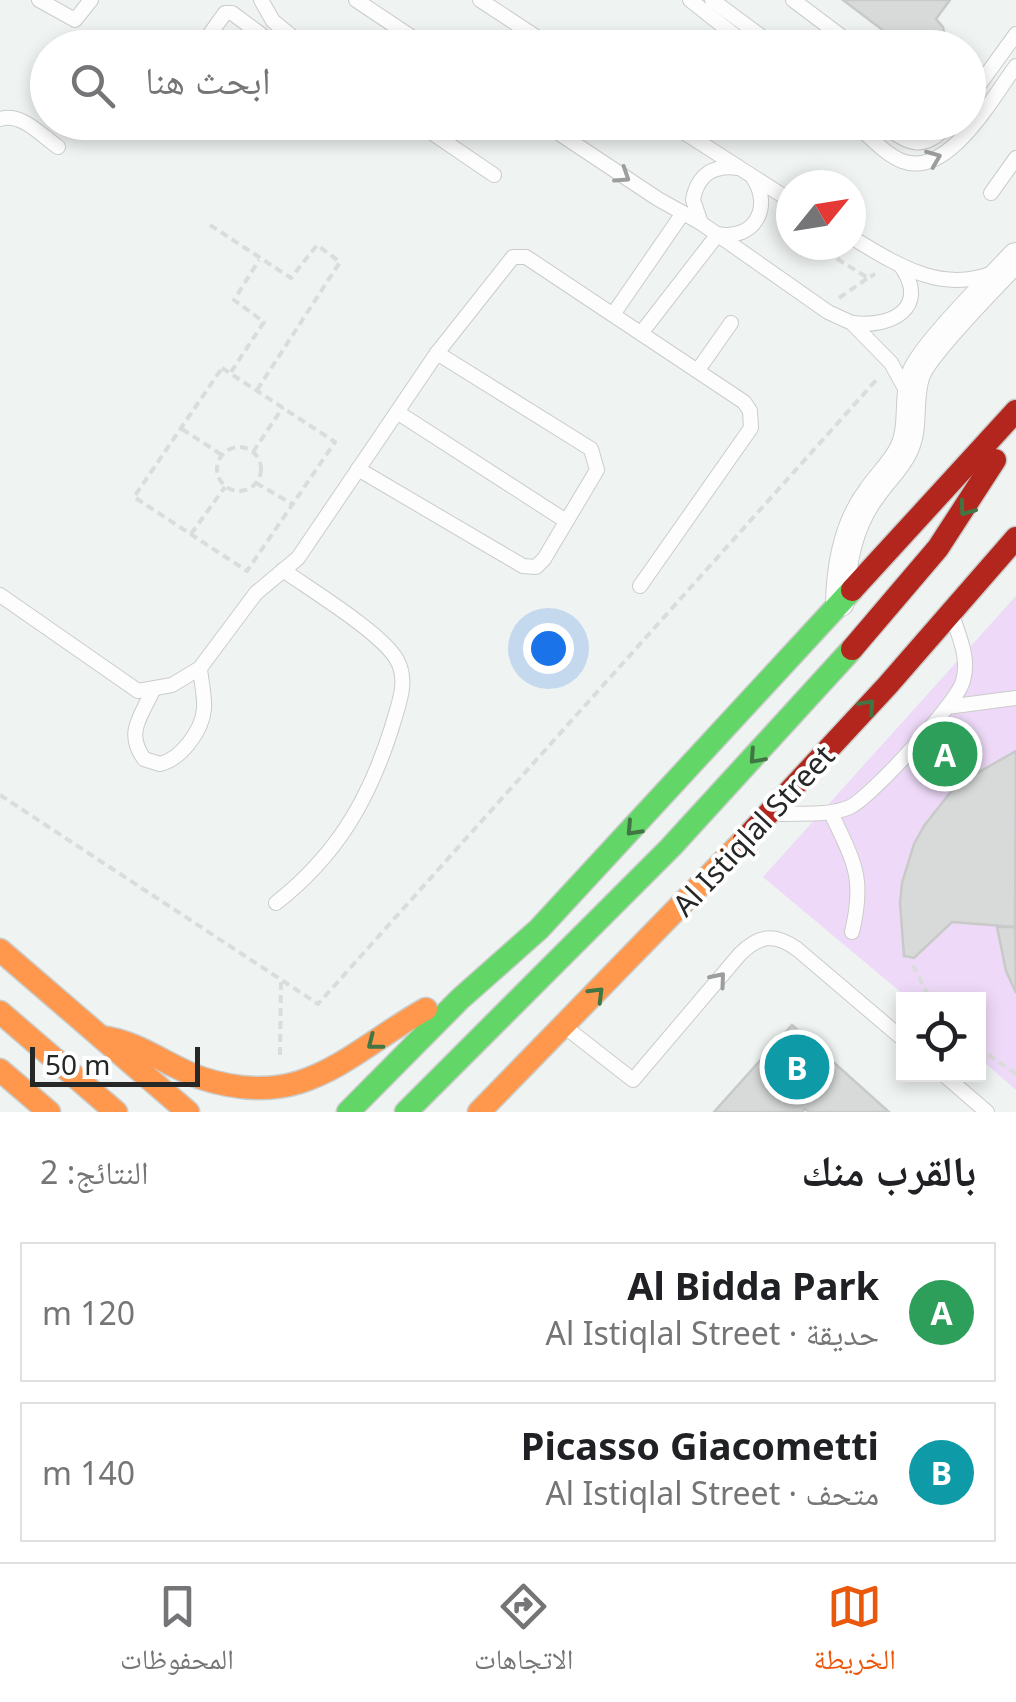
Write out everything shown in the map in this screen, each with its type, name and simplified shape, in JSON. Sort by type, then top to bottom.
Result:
[{"type":"main road","points":[[348,1112],[591,875],[1011,416]]},
{"type":"main road","points":[[406,1112],[598,924],[712,805],[884,614],[977,493],[1004,440],[1011,416]]},
{"type":"main road","name":"Al Istiqlal Street","points":[[479,1112],[770,814],[1016,538]]},
{"type":"main road","points":[[0,950],[188,1112]]},
{"type":"main road","points":[[102,1036],[136,1042],[199,1078],[237,1088],[280,1088],[300,1085],[336,1070],[411,1018],[441,1003],[460,999]]},
{"type":"main road","points":[[0,1012],[116,1112]]},
{"type":"main road","points":[[0,1070],[49,1112]]},
{"type":"main road","points":[[0,1096],[16,1112]]},
{"type":"street","points":[[840,602],[845,556],[854,524],[869,496],[904,450],[919,366],[1012,262]]},
{"type":"lane","points":[[39,0],[75,20],[91,0]]},
{"type":"lane","points":[[261,0],[273,22],[283,30]]},
{"type":"lane","points":[[356,0],[401,30]]},
{"type":"lane","points":[[480,0],[526,30]]},
{"type":"lane","points":[[690,0],[728,30]]},
{"type":"lane","points":[[712,0],[753,30]]},
{"type":"lane","points":[[793,0],[833,30]]},
{"type":"lane","points":[[212,30],[225,12],[232,13],[248,30]]},
{"type":"lane","points":[[267,30],[273,22]]},
{"type":"lane","points":[[986,78],[1013,44]]},
{"type":"lane","points":[[986,97],[1016,66]]},
{"type":"lane","points":[[0,119],[12,116],[30,126]]},
{"type":"lane","points":[[49,140],[58,147]]},
{"type":"lane","points":[[442,140],[494,175]]},
{"type":"lane","points":[[570,140],[852,323],[892,364],[910,404]]},
{"type":"lane","points":[[695,140],[776,192]]},
{"type":"lane","points":[[882,140],[894,157],[920,164],[944,156],[952,140]]},
{"type":"lane","points":[[990,193],[1016,158]]},
{"type":"lane","points":[[701,223],[693,200],[702,178],[715,168],[738,168]]},
{"type":"lane","points":[[718,234],[736,235],[757,220],[762,194],[753,178]]},
{"type":"lane","points":[[614,313],[683,213]]},
{"type":"lane","points":[[642,332],[718,234]]},
{"type":"lane","points":[[866,245],[922,276],[949,281],[972,279],[1012,262]]},
{"type":"lane","points":[[0,596],[138,691],[172,684],[200,668],[256,593],[298,558],[437,352],[513,256],[526,256],[614,313],[744,402],[750,411],[751,428],[640,586]]},
{"type":"lane","points":[[852,323],[893,321],[906,308],[909,280],[898,262]]},
{"type":"lane","points":[[698,370],[732,323]]},
{"type":"lane","points":[[358,469],[523,566],[536,567],[544,559],[598,470],[591,450],[437,352]]},
{"type":"lane","points":[[396,412],[566,520]]},
{"type":"lane","points":[[276,903],[322,862],[359,812],[382,758],[402,688],[400,667],[386,645],[283,570]]},
{"type":"lane","points":[[770,814],[832,812],[869,794],[958,694],[966,670],[964,647],[952,613]]},
{"type":"lane","points":[[153,690],[133,741],[144,759],[160,764],[180,756],[202,720],[200,668]]},
{"type":"lane","points":[[946,707],[1016,698]]},
{"type":"lane","points":[[832,812],[858,878],[859,903],[852,932]]},
{"type":"lane","points":[[564,1026],[633,1080],[740,954],[768,936],[797,949],[896,1033]]},
{"type":"lane","points":[[952,1082],[987,1112]]},
{"type":"path","points":[[210,225],[290,278],[317,244],[340,262],[258,390]]},
{"type":"path","points":[[230,374],[264,322],[234,300],[259,260]]},
{"type":"path","points":[[839,260],[868,278]]},
{"type":"path","points":[[825,309],[898,262]]},
{"type":"path","points":[[0,795],[318,1004],[892,364]]},
{"type":"path","points":[[222,368],[230,374],[335,442],[247,572],[134,497],[222,368]]},
{"type":"path","points":[[253,452],[283,406]]},
{"type":"path","points":[[182,429],[222,456]]},
{"type":"path","points":[[236,447],[253,452],[260,467],[256,483],[241,492],[225,486],[217,472],[222,456],[236,447]]},
{"type":"path","points":[[256,483],[294,505]]},
{"type":"path","points":[[191,534],[225,486]]},
{"type":"path","points":[[913,965],[926,992]]},
{"type":"path","points":[[280,1054],[281,980]]},
{"type":"path","points":[[986,1053],[1016,1074]]},
{"type":"shaded area","points":[[1016,596],[1016,1090],[986,1064],[986,992],[901,992],[763,877]]},
{"type":"building","points":[[843,0],[950,0],[936,19],[944,30],[883,30]]},
{"type":"building","points":[[1016,751],[1015,927],[952,922],[914,958],[904,956],[900,903],[914,844],[949,794],[965,780]]},
{"type":"building","points":[[997,927],[1015,927],[1016,993],[1006,971]]},
{"type":"building","points":[[792,1025],[889,1112],[714,1112]]},
{"type":"traffic: fast","points":[[348,1112],[460,999],[539,929],[852,590]]},
{"type":"traffic: fast","points":[[406,1112],[671,847],[852,649]]},
{"type":"traffic: slow","points":[[479,1112],[744,840]]},
{"type":"traffic: slow","points":[[0,950],[188,1112]]},
{"type":"traffic: slow","points":[[101,1037],[128,1044],[201,1078],[237,1087],[268,1088],[322,1073],[426,1009]]},
{"type":"traffic: slow","points":[[0,1012],[116,1112]]},
{"type":"traffic: slow","points":[[0,1070],[49,1112]]},
{"type":"traffic: jam","points":[[852,590],[1016,411]]},
{"type":"traffic: jam","points":[[852,649],[938,548],[995,460]]},
{"type":"traffic: jam","points":[[744,840],[887,686],[1016,538]]},
{"type":"place","name":"Al Bidda Park","points":[[945,754]]},
{"type":"place","name":"Picasso Giacometti","points":[[797,1067]]}]
